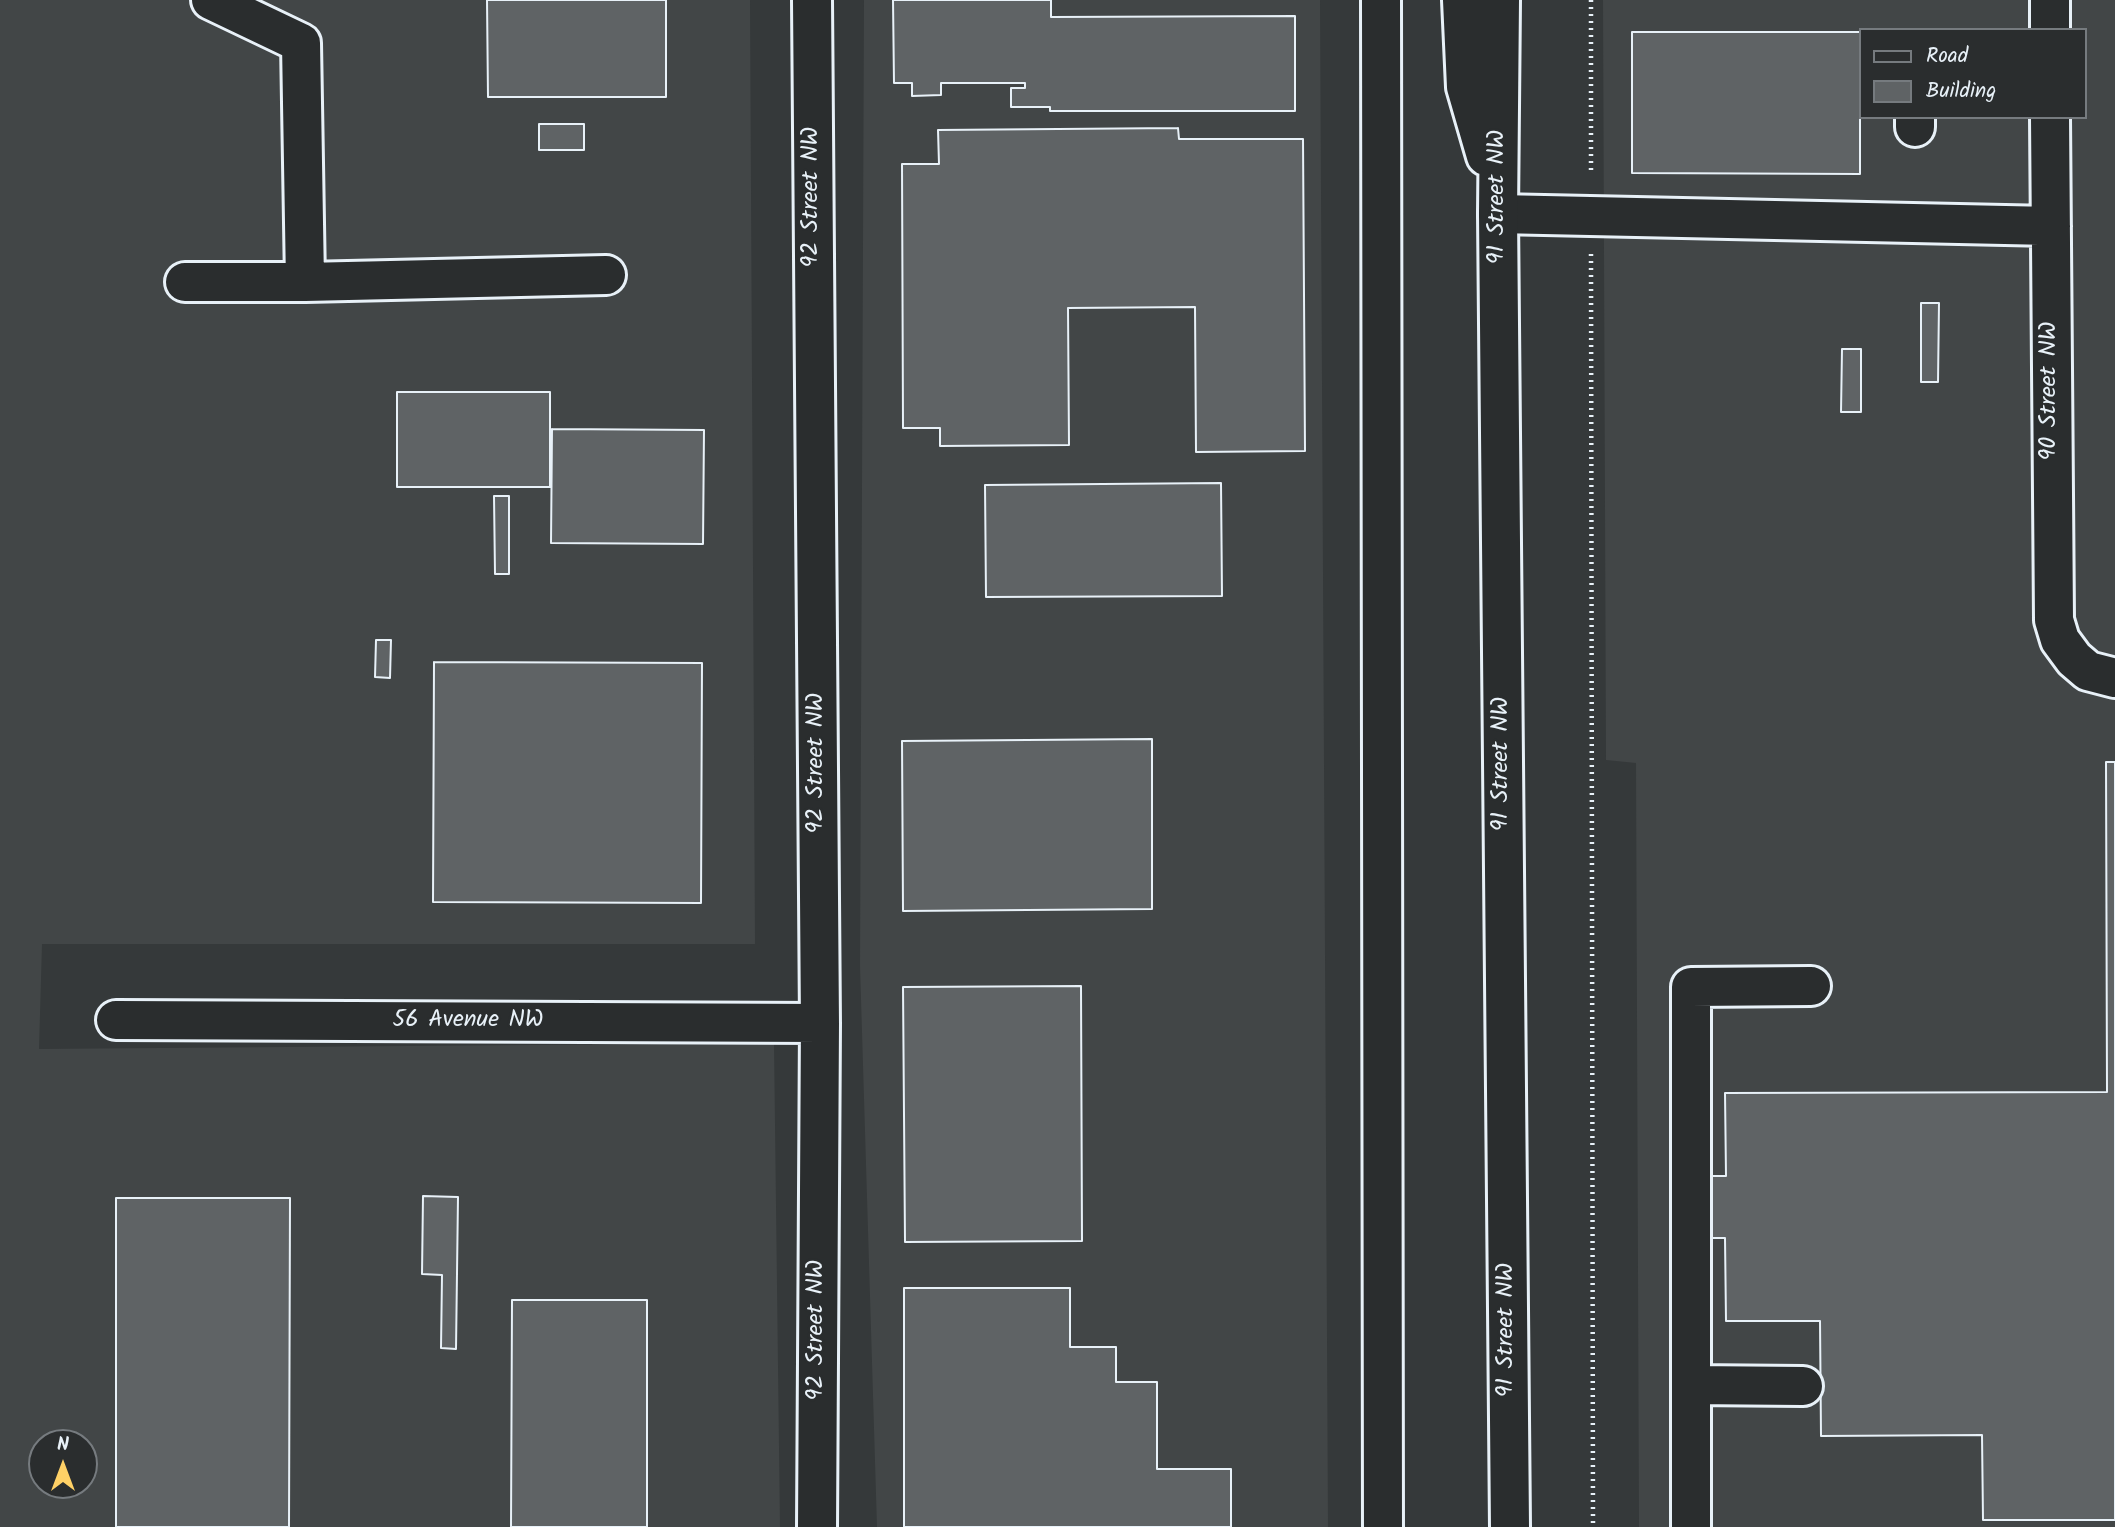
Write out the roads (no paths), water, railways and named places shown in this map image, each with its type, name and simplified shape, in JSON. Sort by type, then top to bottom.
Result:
[{"type":"main road","points":[[211,0],[301,43],[305,282]]},
{"type":"main road","name":"92 Street NW","points":[[812,0],[820,1023],[817,1527]]},
{"type":"main road","points":[[1381,0],[1383,1527]]},
{"type":"main road","points":[[1462,0],[1466,87],[1498,206],[1591,215],[2051,226]]},
{"type":"main road","name":"91 Street NW","points":[[1500,0],[1498,206],[1510,1527]]},
{"type":"main road","points":[[2050,0],[2050,28]]},
{"type":"main road","name":"90 Street NW","points":[[2050,119],[2054,620],[2060,640],[2074,659],[2088,671],[2115,678]]},
{"type":"main road","points":[[185,282],[606,275]]},
{"type":"main road","points":[[1691,1527],[1691,987],[1811,986]]},
{"type":"main road","name":"56 Avenue NW","points":[[116,1020],[820,1023]]},
{"type":"main road","points":[[1691,1385],[1803,1386]]}]
